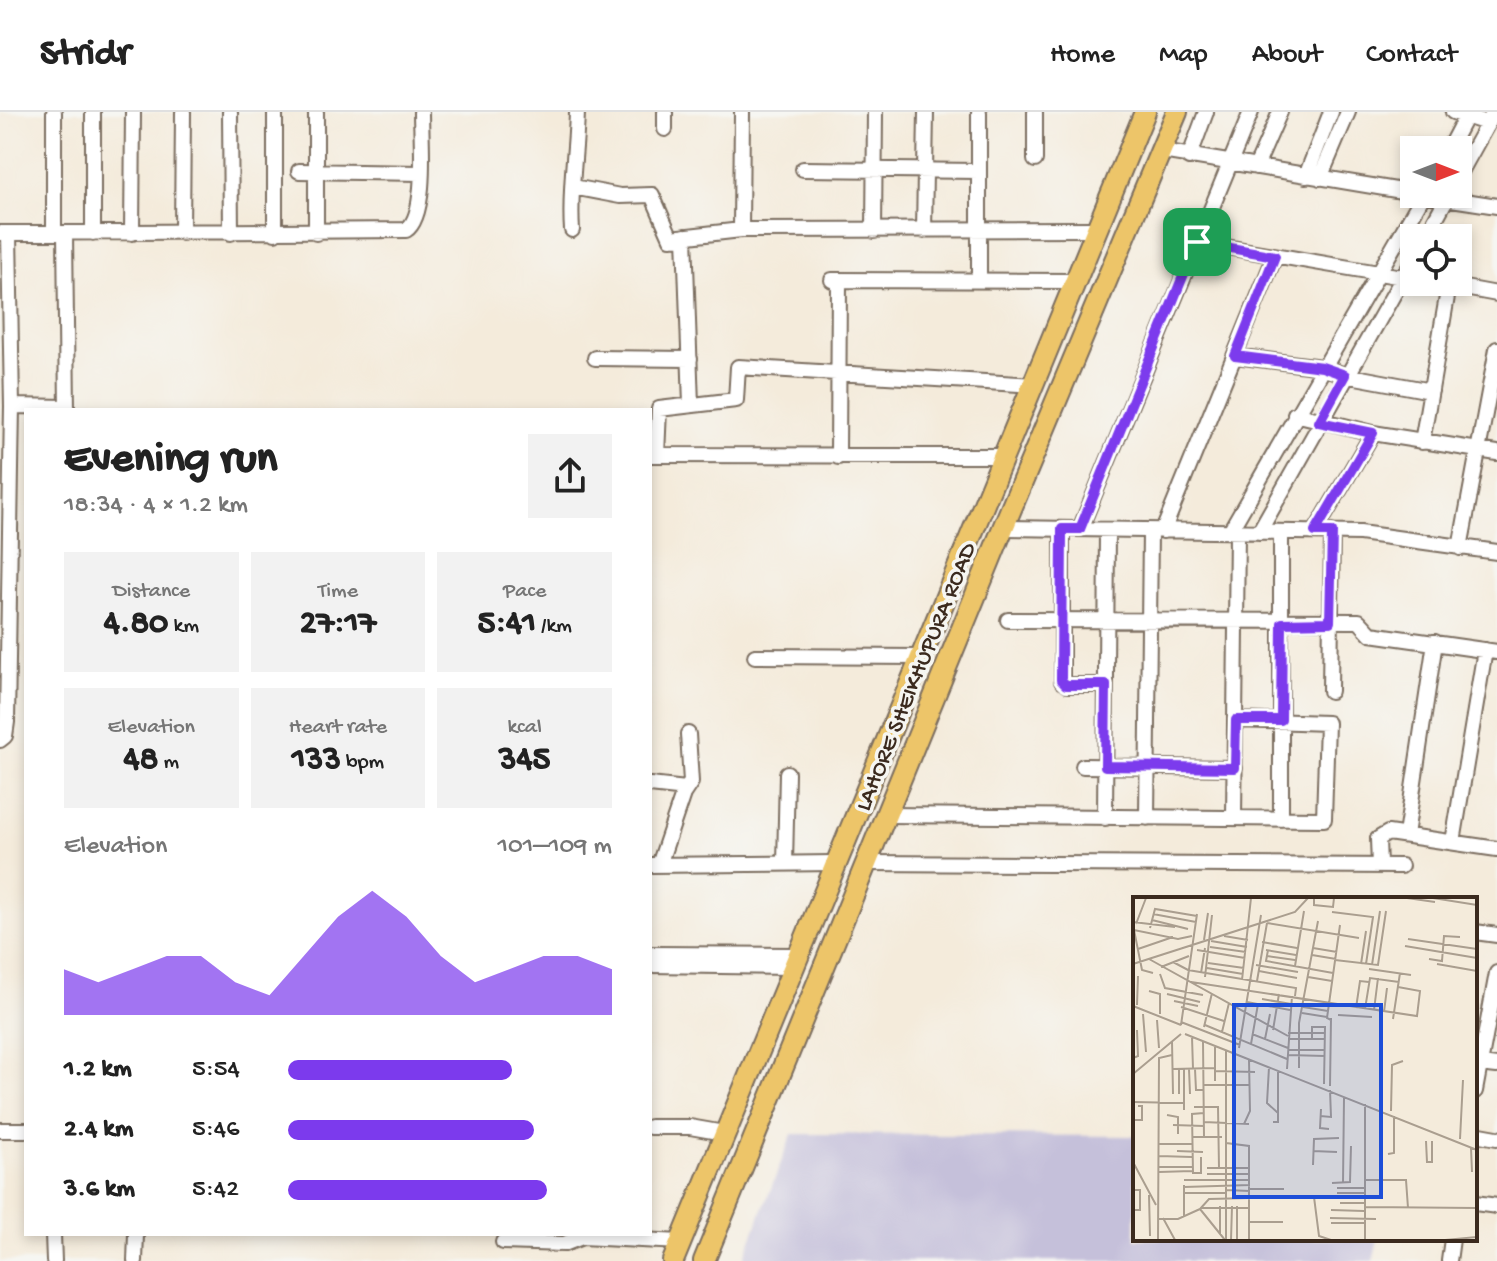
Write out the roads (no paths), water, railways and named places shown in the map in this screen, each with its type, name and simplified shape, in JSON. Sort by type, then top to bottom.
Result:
[{"type":"highway","name":"LAHORE SHEIKHUPURA ROAD","points":[[677,1252],[834,863],[1145,112]]},
{"type":"highway","name":"LAHORE SHEIKHUPURA ROAD","points":[[704,1261],[1003,528],[1177,112]]},
{"type":"street","points":[[12,406],[67,408],[54,112]]},
{"type":"street","points":[[93,112],[93,233]]},
{"type":"street","points":[[132,233],[133,112]]},
{"type":"street","points":[[182,233],[183,112]]},
{"type":"street","points":[[230,112],[231,233]]},
{"type":"street","points":[[275,112],[275,233]]},
{"type":"street","points":[[316,112],[316,233]]},
{"type":"street","points":[[0,740],[5,736],[7,722],[12,406],[4,233],[406,230],[417,218],[421,112]]},
{"type":"street","points":[[572,230],[577,112]]},
{"type":"street","points":[[665,112],[665,129]]},
{"type":"street","points":[[741,230],[742,112]]},
{"type":"street","points":[[874,231],[875,112]]},
{"type":"street","points":[[924,231],[926,112]]},
{"type":"street","points":[[979,112],[979,279]]},
{"type":"street","points":[[1035,112],[1035,160]]},
{"type":"street","points":[[1189,158],[1206,112]]},
{"type":"street","points":[[1080,529],[1251,112]]},
{"type":"street","points":[[1256,167],[1280,112]]},
{"type":"street","points":[[1313,177],[1331,112]]},
{"type":"street","points":[[1313,177],[1348,112]]},
{"type":"street","points":[[1453,136],[1462,113],[1490,118],[1472,151]]},
{"type":"street","points":[[1162,151],[1189,158],[1400,191]]},
{"type":"street","points":[[803,169],[979,171]]},
{"type":"street","points":[[299,171],[420,173]]},
{"type":"street","points":[[573,187],[620,196],[651,195],[663,213],[668,236],[741,230],[1098,229]]},
{"type":"street","points":[[1472,201],[1497,206]]},
{"type":"street","points":[[1234,818],[1237,622],[1233,531],[1295,414],[1380,273],[1413,208]]},
{"type":"street","points":[[685,236],[691,404]]},
{"type":"street","points":[[1197,242],[1400,276]]},
{"type":"street","points":[[1147,818],[1149,621],[1157,531],[1235,356],[1275,256]]},
{"type":"street","points":[[838,457],[835,280],[1077,281]]},
{"type":"street","points":[[1472,289],[1497,294]]},
{"type":"street","points":[[1259,532],[1345,375],[1400,292]]},
{"type":"street","points":[[1422,442],[1447,296]]},
{"type":"street","points":[[1460,548],[1497,349]]},
{"type":"street","points":[[1235,356],[1322,367],[1345,375],[1431,391]]},
{"type":"street","points":[[595,358],[690,359]]},
{"type":"street","points":[[1005,456],[653,455],[659,409],[736,400],[738,367],[1034,385]]},
{"type":"street","points":[[1295,414],[1373,433],[1497,453]]},
{"type":"street","points":[[1315,532],[1373,433]]},
{"type":"street","points":[[1003,528],[1332,532],[1497,552]]},
{"type":"street","points":[[1062,529],[1062,683],[1106,685]]},
{"type":"street","points":[[1105,818],[1107,530]]},
{"type":"street","points":[[1281,532],[1281,819]]},
{"type":"street","points":[[1330,691],[1332,532]]},
{"type":"street","points":[[1008,620],[1360,621],[1371,634],[1491,651],[1453,842]]},
{"type":"street","points":[[1406,835],[1435,642]]},
{"type":"street","points":[[755,656],[921,657]]},
{"type":"street","points":[[886,815],[1281,819],[1326,816],[1325,722],[1236,720]]},
{"type":"street","points":[[688,734],[691,782],[655,865],[834,863]]},
{"type":"street","points":[[1083,766],[1235,768]]},
{"type":"street","points":[[785,864],[787,773]]},
{"type":"street","points":[[652,785],[686,789]]},
{"type":"street","points":[[1379,866],[1378,839],[1388,833],[1497,849]]},
{"type":"street","points":[[866,863],[1401,866]]},
{"type":"street","points":[[1477,932],[1497,935]]},
{"type":"street","points":[[652,954],[795,961]]},
{"type":"street","points":[[652,965],[795,961]]},
{"type":"street","points":[[1477,1080],[1480,1030],[1497,973]]},
{"type":"street","points":[[1480,1064],[1497,1066]]},
{"type":"street","points":[[652,1127],[690,1127],[724,1133]]},
{"type":"street","points":[[0,1130],[24,1130]]},
{"type":"street","points":[[1477,1134],[1497,1138]]},
{"type":"street","points":[[1477,1203],[1497,1206]]},
{"type":"street","points":[[53,1236],[54,1261]]},
{"type":"street","points":[[135,1261],[136,1236]]},
{"type":"street","points":[[503,1242],[564,1244],[582,1237],[677,1252]]},
{"type":"street","points":[[1449,1261],[1452,1241]]}]
